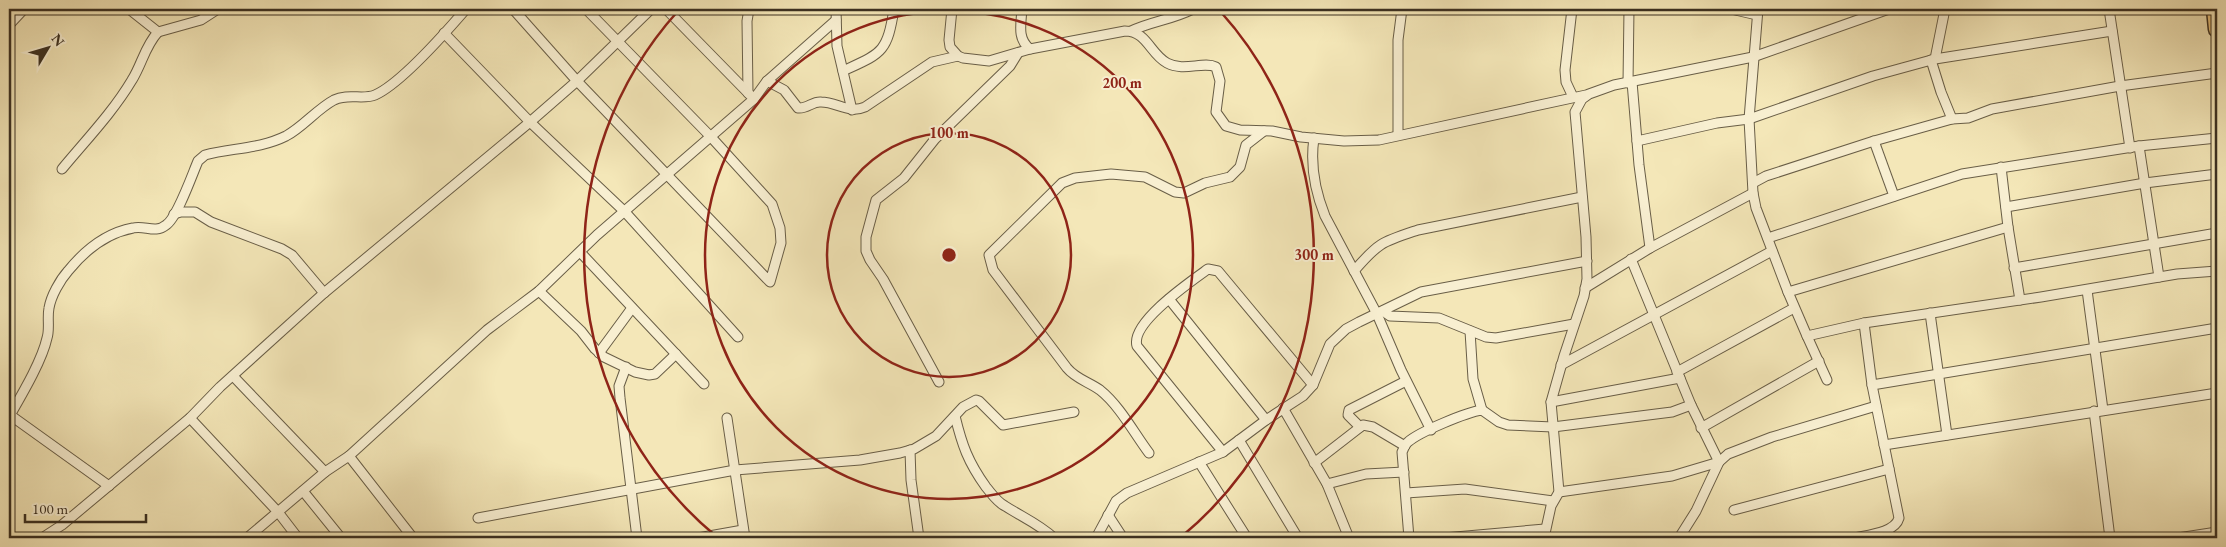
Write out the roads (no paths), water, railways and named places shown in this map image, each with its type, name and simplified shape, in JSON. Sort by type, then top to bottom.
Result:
[{"type":"highway","points":[[2215,9],[2217,29]]},
{"type":"street","points":[[9,25],[24,9]]},
{"type":"street","points":[[129,9],[158,32]]},
{"type":"street","points":[[62,169],[118,102],[133,79],[149,42],[158,32],[201,20],[218,9]]},
{"type":"street","points":[[108,486],[9,416],[28,383],[47,339],[49,307],[66,272],[84,254],[106,237],[135,227],[157,230],[166,225],[174,214],[198,161],[204,155],[274,142],[288,135],[334,100],[349,96],[373,96],[389,88],[466,9]]},
{"type":"street","points":[[512,9],[577,81],[770,282],[781,244],[780,228],[772,204],[710,136],[586,9]]},
{"type":"street","points":[[42,538],[62,525],[190,418],[324,293],[577,81],[651,9]]},
{"type":"street","points":[[666,9],[751,96]]},
{"type":"street","points":[[749,9],[747,21],[751,96]]},
{"type":"street","points":[[836,9],[837,46],[852,110]]},
{"type":"street","points":[[843,71],[876,56],[884,47],[894,9]]},
{"type":"street","points":[[952,9],[949,40],[950,47],[958,56]]},
{"type":"street","points":[[1022,9],[1022,41],[1030,49]]},
{"type":"street","points":[[767,81],[784,90],[798,108],[806,108],[820,102],[852,110],[865,108],[932,62],[958,56],[989,61],[1030,49],[1131,31],[1150,23],[1177,17],[1193,9]]},
{"type":"street","points":[[1398,135],[1398,40],[1402,9]]},
{"type":"street","points":[[1572,9],[1565,70],[1566,82],[1573,97]]},
{"type":"street","points":[[1629,9],[1630,82],[1650,248]]},
{"type":"street","points":[[1731,9],[1757,12],[1749,119],[1753,193],[1756,208],[1794,308],[1827,380]]},
{"type":"street","points":[[1131,31],[1144,38],[1156,55],[1167,63],[1192,68],[1211,65],[1216,67],[1220,82],[1216,112],[1220,120],[1233,129],[1344,141],[1379,140],[1588,94],[1630,82],[1753,58],[1889,9]]},
{"type":"street","points":[[1945,9],[1933,59],[1941,92],[1952,119]]},
{"type":"street","points":[[2109,9],[2130,148]]},
{"type":"street","points":[[246,538],[325,472],[349,456],[487,330],[539,290],[668,175],[767,81],[836,20]]},
{"type":"street","points":[[1637,141],[1717,123],[1749,119],[1873,76],[1933,59],[2112,31]]},
{"type":"street","points":[[444,33],[530,122],[625,212],[738,337]]},
{"type":"street","points":[[939,382],[883,279],[870,260],[866,251],[866,236],[876,200],[904,178],[935,139],[1010,66],[1018,53]]},
{"type":"street","points":[[1753,183],[1766,176],[1874,140],[1952,119],[1968,118],[1992,109],[2120,86],[2217,73]]},
{"type":"street","points":[[1444,538],[1545,534],[1553,501],[1559,492],[1551,402],[1585,288],[1586,237],[1575,112],[1582,99],[1588,94]]},
{"type":"street","points":[[1149,453],[1114,406],[1100,391],[1080,380],[1067,368],[993,270],[989,255],[1062,183],[1075,178],[1111,174],[1145,177],[1174,192],[1184,193],[1205,183],[1230,177],[1240,167],[1246,145],[1264,131]]},
{"type":"street","points":[[1314,138],[1311,155],[1318,198],[1325,216],[1354,272],[1380,313],[1406,381],[1431,430]]},
{"type":"street","points":[[1768,238],[1962,174],[2140,146],[2217,138]]},
{"type":"street","points":[[1874,140],[1894,196]]},
{"type":"street","points":[[2140,146],[2159,277]]},
{"type":"street","points":[[2001,167],[2008,227],[2020,300]]},
{"type":"street","points":[[2006,208],[2145,183],[2217,174]]},
{"type":"street","points":[[1585,288],[1650,248],[1753,193]]},
{"type":"street","points":[[1354,272],[1374,248],[1392,239],[1418,230],[1582,197]]},
{"type":"street","points":[[174,214],[195,212],[211,222],[282,249],[292,255],[324,293]]},
{"type":"street","points":[[1788,292],[2008,227]]},
{"type":"street","points":[[2014,268],[2217,233]]},
{"type":"street","points":[[580,252],[704,384]]},
{"type":"street","points":[[1561,365],[1772,252]]},
{"type":"street","points":[[1631,260],[1691,406],[1719,462]]},
{"type":"street","points":[[1096,538],[1116,501],[1127,493],[1222,452],[1283,408],[1303,396],[1312,385],[1330,344],[1346,329],[1427,290],[1587,261]]},
{"type":"street","points":[[1222,452],[1136,346],[1136,336],[1139,329],[1169,299],[1208,269],[1218,271],[1312,385]]},
{"type":"street","points":[[1807,336],[1864,323],[2086,290],[2159,277],[2217,270]]},
{"type":"street","points":[[539,290],[581,331],[599,353],[626,368],[649,375],[655,374],[676,354]]},
{"type":"street","points":[[2086,290],[2095,347],[2110,538]]},
{"type":"street","points":[[1169,299],[1266,420]]},
{"type":"street","points":[[599,353],[632,308]]},
{"type":"street","points":[[1551,402],[1678,375],[1794,308]]},
{"type":"street","points":[[1380,313],[1390,316],[1439,318],[1486,337],[1496,338],[1574,324]]},
{"type":"street","points":[[1930,313],[1947,435]]},
{"type":"street","points":[[1854,538],[1888,529],[1898,522],[1872,385],[1864,323]]},
{"type":"street","points":[[1872,385],[2217,328]]},
{"type":"street","points":[[1470,330],[1472,379],[1482,410],[1499,422],[1508,425],[1553,427],[1672,412],[1691,406]]},
{"type":"street","points":[[1701,428],[1818,360]]},
{"type":"street","points":[[626,368],[620,386],[620,398],[637,538]]},
{"type":"street","points":[[233,376],[325,472]]},
{"type":"street","points":[[1405,446],[1373,427],[1360,426],[1348,415],[1349,410],[1406,381]]},
{"type":"street","points":[[1884,445],[2217,393]]},
{"type":"street","points":[[478,518],[735,470],[860,460],[910,450],[936,436],[963,407],[976,400],[1002,425],[1074,412]]},
{"type":"street","points":[[1678,538],[1696,511],[1719,462],[1728,454],[1772,437],[1876,406]]},
{"type":"street","points":[[1283,408],[1327,484],[1350,538]]},
{"type":"street","points":[[1409,538],[1402,452],[1405,446],[1414,437],[1461,416],[1482,410]]},
{"type":"street","points":[[956,416],[965,453],[972,467],[996,500],[1003,506],[1042,527],[1054,538]]},
{"type":"street","points":[[190,418],[278,512],[298,538]]},
{"type":"street","points":[[698,538],[744,534],[726,418]]},
{"type":"street","points":[[1314,463],[1360,426]]},
{"type":"street","points":[[1239,440],[1298,538]]},
{"type":"street","points":[[910,450],[911,480],[919,538]]},
{"type":"street","points":[[349,456],[413,538]]},
{"type":"street","points":[[1199,462],[1247,538]]},
{"type":"street","points":[[1559,492],[1672,476],[1719,462]]},
{"type":"street","points":[[1734,510],[1889,469]]},
{"type":"street","points":[[1327,484],[1366,474],[1404,472]]},
{"type":"street","points":[[1406,492],[1465,489],[1553,501]]},
{"type":"street","points":[[303,490],[341,538]]},
{"type":"street","points":[[1108,515],[1123,538]]},
{"type":"street","points":[[2178,538],[2217,532]]}]
